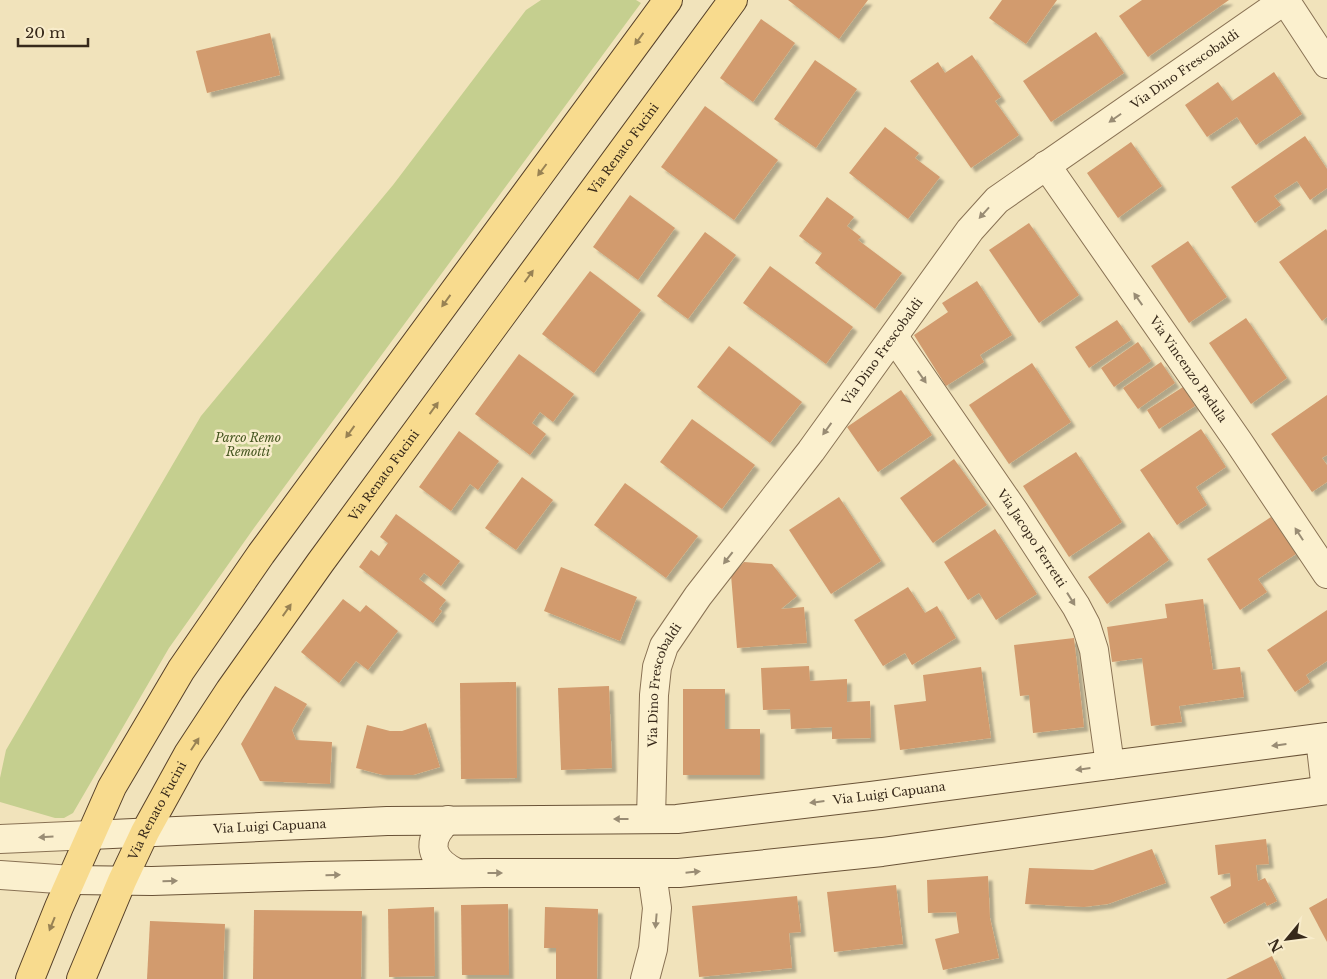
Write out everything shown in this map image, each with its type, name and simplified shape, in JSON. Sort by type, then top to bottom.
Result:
[{"type":"main road","points":[[30,979],[112,787],[181,670],[222,609],[668,0]]},
{"type":"main road","name":"Via Renato Fucini","points":[[81,979],[122,881],[145,832],[188,754],[230,690],[320,563],[733,0]]},
{"type":"street","points":[[1285,0],[1327,64]]},
{"type":"street","name":"Via Dino Frescobaldi","points":[[651,819],[656,668],[664,646],[698,596],[811,451],[985,211],[997,200],[1285,0]]},
{"type":"street","name":"Via Vincenzo Padula","points":[[1046,166],[1238,441],[1327,574]]},
{"type":"street","name":"Via Jacopo Ferretti","points":[[894,337],[1009,503],[1079,612],[1094,650],[1110,765]]},
{"type":"street","name":"Via Luigi Capuana","points":[[0,839],[378,821],[677,819],[1323,738]]},
{"type":"street","points":[[0,875],[72,880],[152,881],[457,873],[679,873],[882,852],[1327,790],[1323,738]]},
{"type":"street","points":[[448,820],[437,832],[433,848],[436,857],[443,866],[457,873]]},
{"type":"street","points":[[645,979],[653,949],[657,908],[652,873]]},
{"type":"green space","name":"Parco Remo Remotti","points":[[541,0],[636,0],[641,3],[254,528],[169,648],[73,813],[64,818],[55,818],[0,802],[0,778],[6,750],[201,416],[393,185],[526,10]]},
{"type":"building","points":[[788,0],[868,0],[839,39]]},
{"type":"building","points":[[1002,0],[1057,0],[1026,44],[989,18]]},
{"type":"building","points":[[1142,0],[1229,0],[1148,57],[1119,16]]},
{"type":"building","points":[[761,19],[795,43],[753,102],[720,78]]},
{"type":"building","points":[[1096,32],[1124,73],[1051,122],[1023,81]]},
{"type":"building","points":[[270,33],[280,75],[207,93],[196,51]]},
{"type":"building","points":[[972,55],[1001,97],[995,101],[1019,135],[971,168],[910,81],[938,62],[945,73]]},
{"type":"building","points":[[815,60],[857,89],[816,148],[774,119]]},
{"type":"building","points":[[1274,72],[1302,114],[1256,145],[1237,117],[1207,137],[1185,105],[1218,82],[1232,101]]},
{"type":"building","points":[[705,106],[778,160],[734,220],[661,167]]},
{"type":"building","points":[[885,127],[919,153],[915,158],[940,177],[908,219],[849,173]]},
{"type":"building","points":[[1305,136],[1327,169],[1327,188],[1310,200],[1297,181],[1274,196],[1281,205],[1255,223],[1231,187]]},
{"type":"building","points":[[1131,142],[1162,186],[1118,218],[1087,173]]},
{"type":"building","points":[[630,195],[675,228],[638,280],[593,247]]},
{"type":"building","points":[[827,197],[854,217],[847,226],[861,237],[858,240],[902,273],[875,309],[815,263],[822,253],[799,236]]},
{"type":"building","points":[[1029,223],[1079,295],[1039,323],[989,250]]},
{"type":"building","points":[[1326,229],[1327,317],[1322,321],[1279,262]]},
{"type":"building","points":[[705,232],[736,255],[688,319],[657,296]]},
{"type":"building","points":[[1188,241],[1227,297],[1189,323],[1151,266]]},
{"type":"building","points":[[770,266],[853,327],[826,364],[743,303]]},
{"type":"building","points":[[590,271],[641,310],[594,373],[542,334]]},
{"type":"building","points":[[977,281],[1012,335],[980,355],[984,362],[946,386],[914,335],[948,312],[942,303]]},
{"type":"building","points":[[1246,318],[1287,378],[1251,404],[1209,343]]},
{"type":"building","points":[[1117,320],[1131,340],[1089,368],[1075,347]]},
{"type":"building","points":[[1138,342],[1151,361],[1114,387],[1101,368]]},
{"type":"building","points":[[729,346],[802,402],[770,443],[697,387]]},
{"type":"building","points":[[519,354],[574,394],[553,422],[540,412],[532,423],[546,434],[530,455],[475,414]]},
{"type":"building","points":[[1161,362],[1175,383],[1138,409],[1123,388]]},
{"type":"building","points":[[1032,363],[1071,422],[1009,464],[969,405]]},
{"type":"building","points":[[1183,387],[1195,406],[1159,429],[1147,410]]},
{"type":"building","points":[[901,390],[932,435],[878,472],[847,427]]},
{"type":"building","points":[[1327,395],[1327,455],[1322,458],[1327,465],[1327,482],[1312,492],[1271,434]]},
{"type":"building","points":[[692,419],[755,465],[722,509],[660,462]]},
{"type":"building","points":[[1201,429],[1226,467],[1196,487],[1207,505],[1177,525],[1140,470]]},
{"type":"building","points":[[459,431],[499,461],[478,490],[470,484],[451,511],[419,487]]},
{"type":"building","points":[[1076,452],[1122,522],[1069,557],[1023,486]]},
{"type":"building","points":[[954,459],[987,505],[933,543],[900,498]]},
{"type":"building","points":[[522,477],[553,500],[516,550],[485,528]]},
{"type":"building","points":[[625,483],[698,536],[666,578],[594,525]]},
{"type":"building","points":[[839,497],[881,561],[831,594],[789,530]]},
{"type":"building","points":[[396,514],[460,561],[441,586],[424,573],[419,579],[446,600],[439,609],[442,611],[433,623],[359,567],[371,550],[379,556],[388,543],[380,537]]},
{"type":"building","points":[[1271,517],[1296,554],[1258,579],[1267,592],[1240,610],[1207,559]]},
{"type":"building","points":[[995,529],[1037,594],[996,620],[979,593],[968,600],[944,562]]},
{"type":"building","points":[[1149,532],[1169,560],[1107,604],[1088,577]]},
{"type":"building","points":[[744,562],[772,564],[797,596],[781,609],[804,607],[807,643],[737,648],[731,575]]},
{"type":"building","points":[[561,567],[637,597],[620,641],[544,611]]},
{"type":"building","points":[[908,587],[925,613],[937,606],[956,638],[912,665],[905,653],[883,666],[854,620]]},
{"type":"building","points":[[343,599],[360,612],[366,605],[398,631],[368,670],[356,661],[339,683],[301,652]]},
{"type":"building","points":[[1203,599],[1213,670],[1240,667],[1244,697],[1179,706],[1182,722],[1151,726],[1142,658],[1112,662],[1107,627],[1167,618],[1165,604]]},
{"type":"building","points":[[1327,610],[1327,661],[1306,675],[1310,682],[1295,692],[1267,650]]},
{"type":"building","points":[[1074,638],[1084,727],[1033,733],[1029,695],[1020,696],[1014,645]]},
{"type":"building","points":[[809,666],[810,681],[847,679],[847,702],[870,701],[871,738],[832,739],[832,727],[791,729],[790,709],[763,710],[761,668]]},
{"type":"building","points":[[981,667],[991,738],[900,750],[894,705],[926,701],[923,675]]},
{"type":"building","points":[[516,682],[517,778],[461,779],[460,683]]},
{"type":"building","points":[[275,686],[307,704],[292,730],[296,740],[332,742],[330,784],[260,781],[241,744]]},
{"type":"building","points":[[609,686],[612,768],[561,770],[558,688]]},
{"type":"building","points":[[683,689],[725,689],[725,729],[760,729],[760,775],[683,775]]},
{"type":"building","points":[[426,723],[440,767],[413,775],[383,775],[356,768],[367,725],[390,731],[402,731]]},
{"type":"building","points":[[1266,839],[1269,864],[1256,865],[1258,881],[1265,878],[1277,901],[1267,906],[1265,902],[1224,924],[1210,897],[1231,886],[1230,873],[1218,875],[1215,845]]},
{"type":"building","points":[[1152,849],[1166,883],[1108,904],[1084,907],[1025,904],[1029,868],[1093,870]]},
{"type":"building","points":[[988,876],[990,918],[999,958],[943,970],[935,939],[959,933],[956,912],[928,913],[927,880]]},
{"type":"building","points":[[896,885],[903,944],[834,952],[827,892]]},
{"type":"building","points":[[797,896],[801,932],[789,933],[792,968],[699,977],[692,906]]},
{"type":"building","points":[[1327,898],[1327,942],[1309,908]]},
{"type":"building","points":[[508,904],[509,975],[462,975],[461,905]]},
{"type":"building","points":[[434,907],[435,976],[389,977],[388,909]]},
{"type":"building","points":[[545,907],[598,909],[597,979],[556,979],[556,948],[544,948]]},
{"type":"building","points":[[254,910],[362,911],[361,979],[253,979]]},
{"type":"building","points":[[150,921],[225,924],[223,979],[147,979]]},
{"type":"building","points":[[1272,956],[1283,979],[1226,979]]}]
